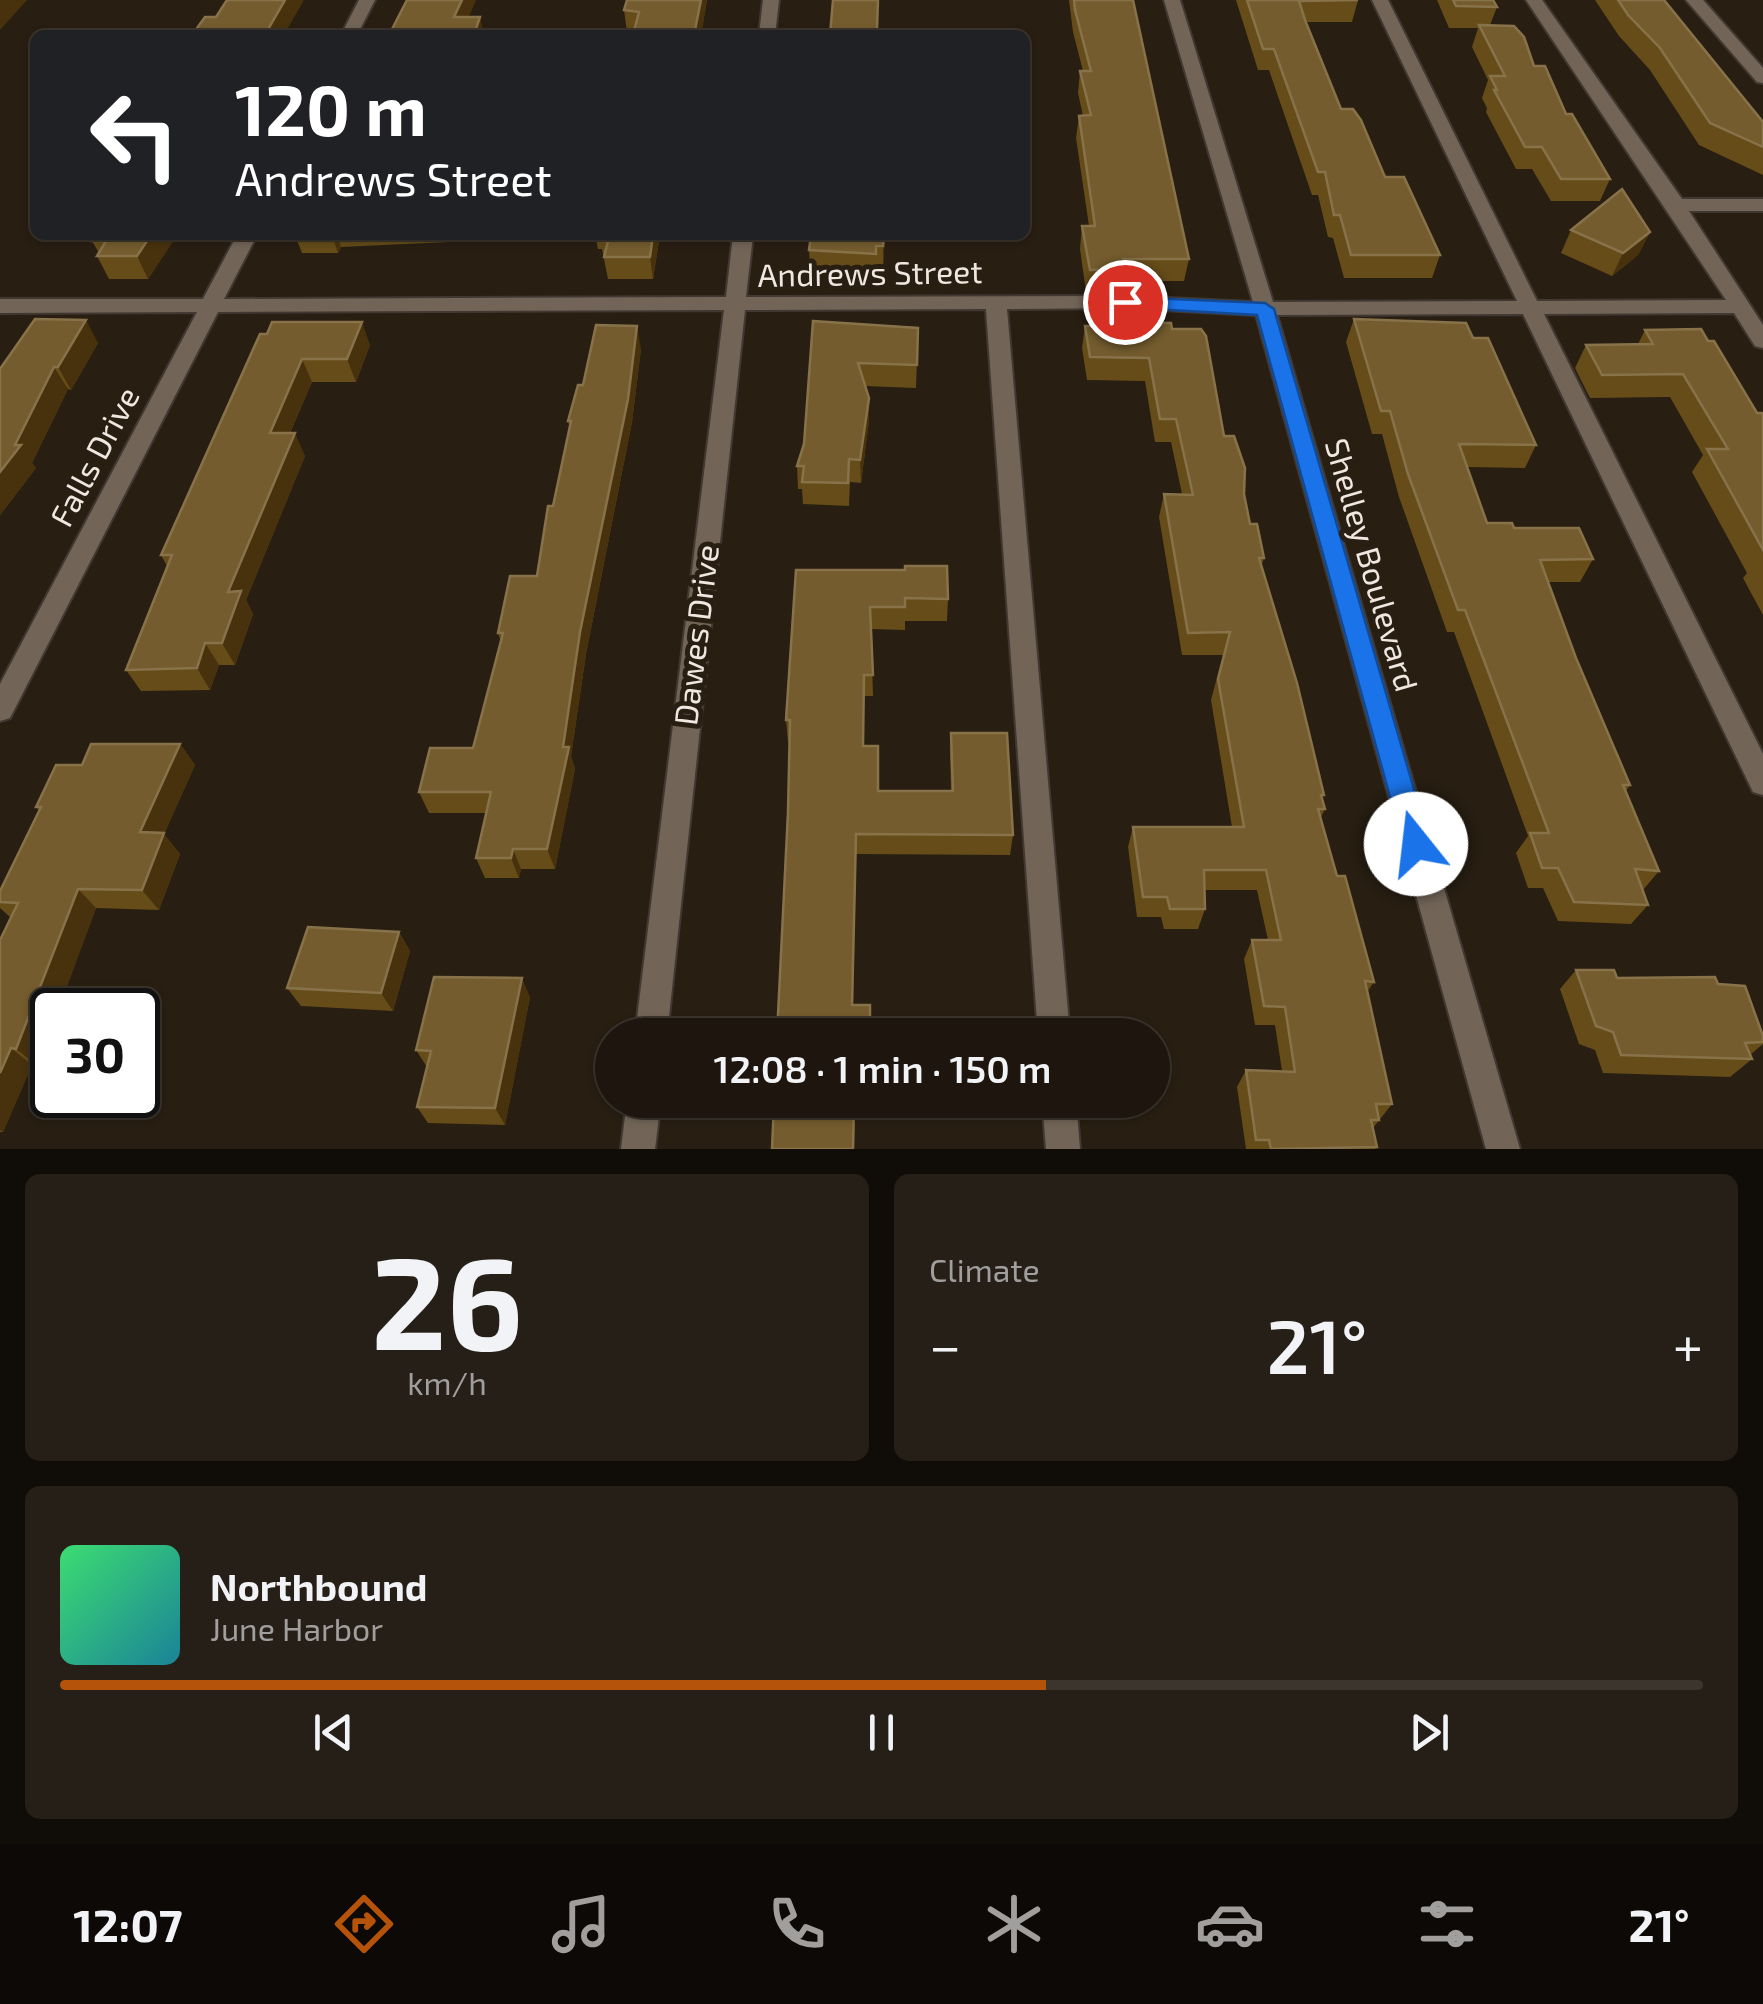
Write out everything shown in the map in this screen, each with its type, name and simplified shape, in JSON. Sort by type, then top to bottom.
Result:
[{"type":"street","points":[[352,30],[367,0]]},
{"type":"street","points":[[768,30],[771,0]]},
{"type":"street","name":"Shelley Boulevard","points":[[1172,0],[1265,309],[1503,1149]]},
{"type":"street","points":[[1380,0],[1763,783]]},
{"type":"street","points":[[1534,0],[1676,205],[1763,341]]},
{"type":"street","points":[[1694,0],[1763,78]]},
{"type":"street","points":[[1676,205],[1763,204]]},
{"type":"street","name":"Falls Drive","points":[[0,710],[244,240]]},
{"type":"street","name":"Dawes Drive","points":[[654,1018],[742,240]]},
{"type":"street","name":"Andrews Street","points":[[0,306],[1125,302],[1265,309],[1740,306]]},
{"type":"street","points":[[996,303],[1053,1018]]},
{"type":"street","points":[[638,1149],[642,1118]]},
{"type":"street","points":[[1060,1118],[1063,1149]]},
{"type":"building","points":[[227,0],[285,0],[268,30],[196,30],[205,17],[216,17]]},
{"type":"building","points":[[407,0],[462,0],[454,17],[480,17],[476,30],[392,30]]},
{"type":"building","points":[[627,0],[701,0],[695,30],[634,30],[639,12],[624,10]]},
{"type":"building","points":[[833,0],[878,0],[877,30],[830,30]]},
{"type":"building","points":[[1074,0],[1133,0],[1189,259],[1123,259],[1125,269],[1090,270],[1082,226],[1095,226],[1079,116],[1091,115],[1080,71],[1091,71]]},
{"type":"building","points":[[1247,0],[1358,0],[1299,1],[1341,109],[1353,109],[1361,120],[1385,177],[1404,177],[1440,255],[1351,255],[1340,215],[1334,215],[1325,172],[1318,172],[1274,49],[1263,49]]},
{"type":"building","points":[[1453,0],[1493,0],[1497,7],[1456,6]]},
{"type":"building","points":[[1618,0],[1664,0],[1763,122],[1763,147],[1710,123],[1660,48]]},
{"type":"building","points":[[1479,25],[1514,26],[1524,37],[1534,66],[1545,66],[1566,114],[1572,114],[1610,179],[1561,179],[1542,147],[1525,147],[1494,90],[1490,76],[1505,76]]},
{"type":"building","points":[[1622,189],[1650,232],[1623,253],[1571,230]]},
{"type":"building","points":[[148,240],[137,256],[97,256],[106,241],[92,241]]},
{"type":"building","points":[[652,240],[650,257],[604,257],[608,241],[601,241]]},
{"type":"building","points":[[810,240],[884,240],[883,246],[876,246],[876,254],[809,250]]},
{"type":"building","points":[[1093,289],[1129,289],[1135,322],[1171,323],[1172,329],[1201,329],[1206,336],[1224,436],[1234,436],[1245,468],[1244,494],[1250,524],[1257,524],[1264,558],[1259,558],[1297,683],[1324,795],[1325,809],[1318,809],[1337,876],[1345,876],[1374,982],[1365,981],[1392,1104],[1376,1104],[1379,1120],[1371,1120],[1377,1147],[1271,1149],[1269,1140],[1256,1140],[1246,1070],[1295,1072],[1285,1007],[1264,1006],[1252,940],[1281,940],[1266,870],[1204,870],[1205,909],[1170,909],[1167,897],[1143,897],[1133,827],[1244,827],[1218,679],[1230,632],[1188,633],[1164,494],[1193,495],[1176,419],[1160,419],[1149,358],[1090,357],[1085,326],[1099,326]]},
{"type":"building","points":[[35,319],[86,320],[58,367],[54,367],[15,445],[21,445],[0,472],[0,369]]},
{"type":"building","points":[[1354,319],[1466,323],[1473,338],[1488,338],[1536,445],[1459,444],[1487,523],[1512,523],[1514,528],[1579,528],[1593,559],[1540,560],[1630,785],[1623,785],[1659,871],[1635,869],[1648,905],[1574,902],[1558,868],[1542,868],[1530,833],[1549,833],[1465,610],[1458,610],[1408,474],[1390,411],[1381,411]]},
{"type":"building","points":[[813,321],[918,328],[917,365],[858,363],[869,398],[860,460],[849,459],[848,483],[802,482],[804,466],[797,466],[804,444]]},
{"type":"building","points":[[272,322],[362,322],[347,359],[302,359],[270,433],[295,433],[228,592],[241,591],[222,643],[205,643],[197,668],[126,670],[172,555],[161,555],[260,334],[267,334]]},
{"type":"building","points":[[596,325],[637,326],[628,399],[580,632],[563,747],[569,747],[547,849],[513,849],[511,858],[476,858],[491,792],[419,792],[430,748],[473,748],[503,633],[498,633],[510,576],[537,576],[548,506],[553,506],[568,421],[578,385],[583,385]]},
{"type":"building","points":[[1701,329],[1708,341],[1714,341],[1757,413],[1763,415],[1763,550],[1707,449],[1728,449],[1683,374],[1602,375],[1586,345],[1653,344],[1645,330]]},
{"type":"building","points":[[905,566],[947,566],[948,599],[905,598],[905,607],[870,607],[873,675],[864,675],[863,746],[878,746],[878,791],[953,791],[951,733],[1007,733],[1013,835],[856,834],[852,1005],[870,1005],[870,1018],[778,1018],[788,812],[790,720],[786,720],[796,570],[905,570]]},
{"type":"building","points":[[91,744],[180,744],[140,832],[164,833],[142,890],[78,889],[40,988],[30,988],[30,1013],[16,1049],[11,1048],[0,1073],[0,940],[18,903],[0,902],[0,891],[41,807],[36,807],[56,765],[82,765]]},
{"type":"building","points":[[308,927],[399,932],[381,993],[287,988]]},
{"type":"building","points":[[1576,970],[1614,970],[1617,978],[1715,977],[1718,984],[1745,986],[1763,1042],[1745,1043],[1752,1059],[1621,1055],[1613,1032],[1596,1026]]},
{"type":"building","points":[[434,977],[522,978],[495,1108],[417,1107],[431,1051],[416,1050]]},
{"type":"building","points":[[773,1118],[854,1118],[853,1149],[772,1149]]},
{"type":"route","points":[[1125,302],[1265,309],[1416,844]]}]
